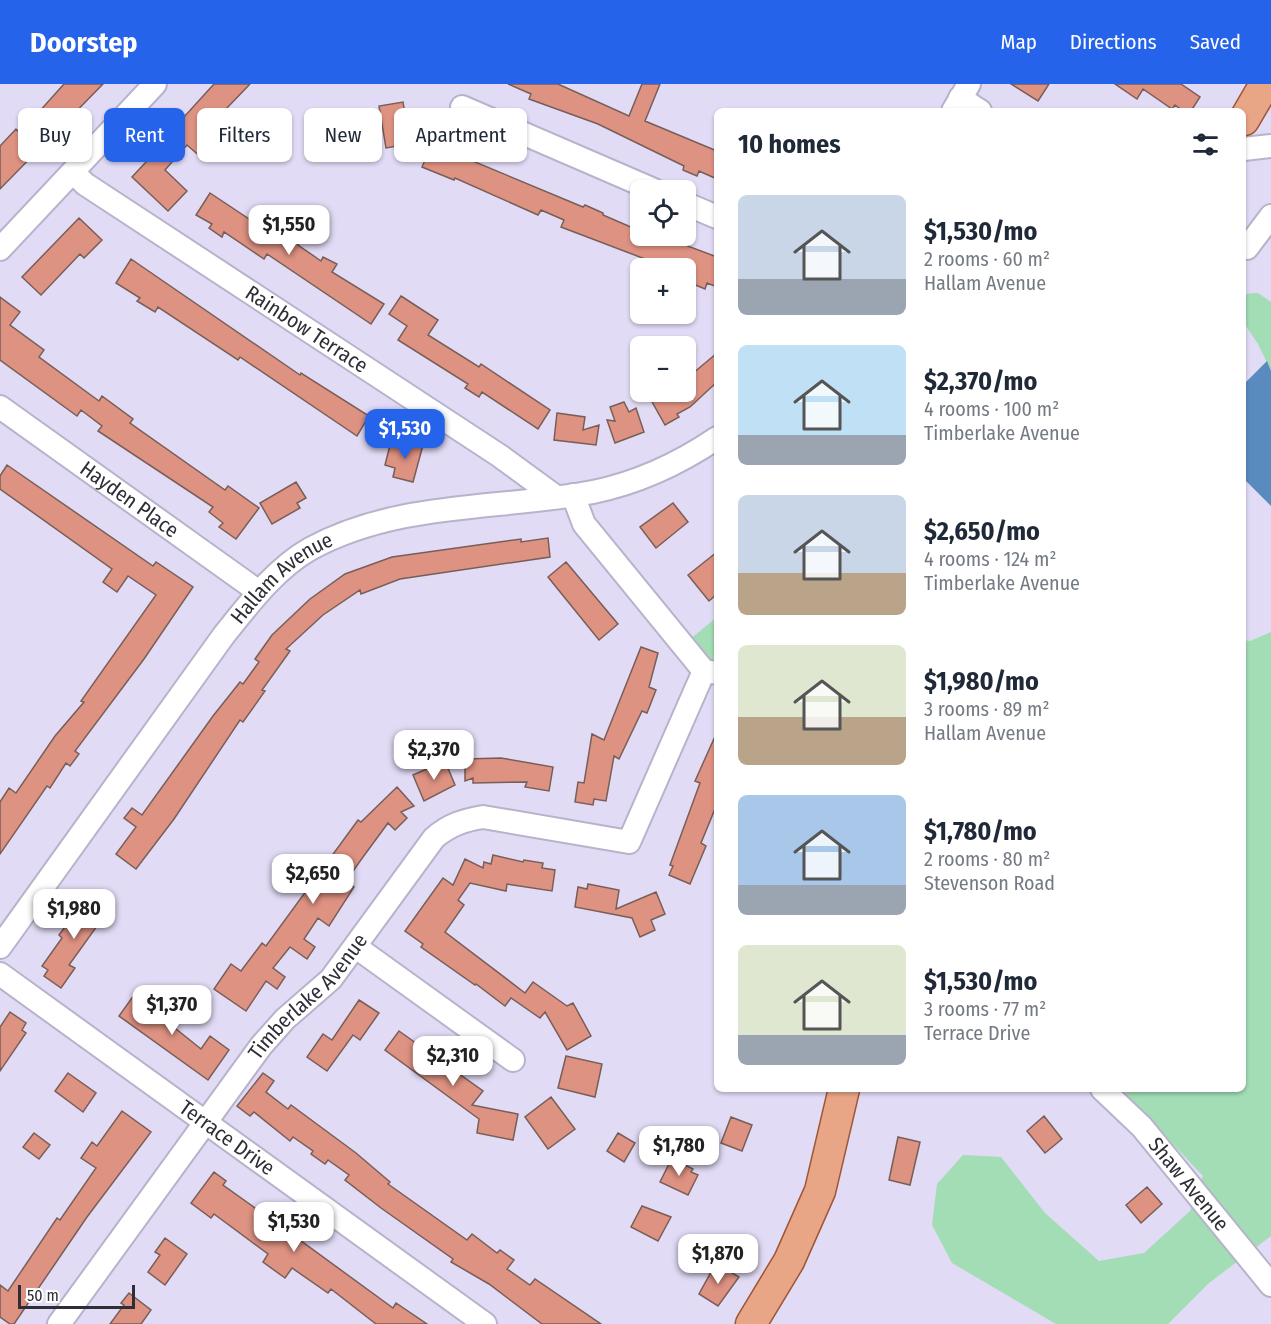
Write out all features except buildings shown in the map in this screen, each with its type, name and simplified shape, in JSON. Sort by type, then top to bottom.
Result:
[{"type":"main road","points":[[1246,117],[1266,84]]},
{"type":"main road","points":[[751,1324],[789,1261],[820,1191],[843,1092]]},
{"type":"street","points":[[0,249],[155,84]]},
{"type":"street","points":[[1266,84],[1271,97]]},
{"type":"street","points":[[961,98],[976,108]]},
{"type":"street","points":[[462,107],[631,180]]},
{"type":"street","points":[[1246,149],[1271,146]]},
{"type":"street","name":"Rainbow Terrace","points":[[73,172],[85,184],[512,466],[565,496]]},
{"type":"street","points":[[696,208],[714,216]]},
{"type":"street","points":[[1246,248],[1271,216]]},
{"type":"street","name":"Hayden Place","points":[[0,407],[259,592]]},
{"type":"street","name":"Hallam Avenue","points":[[0,947],[224,635],[259,592],[309,550],[352,529],[417,513],[565,496],[624,483],[660,470],[714,440]]},
{"type":"street","points":[[502,503],[512,473],[512,466]]},
{"type":"street","points":[[565,496],[584,524],[711,672]]},
{"type":"street","name":"Timberlake Avenue","points":[[59,1324],[261,1046],[285,1019],[331,979],[434,838],[445,829],[463,820],[483,817],[629,842],[711,672]]},
{"type":"street","points":[[356,947],[513,1060]]},
{"type":"street","name":"Terrace Drive","points":[[0,974],[485,1324]]},
{"type":"street","name":"Shaw Avenue","points":[[1105,1092],[1142,1127],[1271,1286]]},
{"type":"green space","points":[[1258,293],[1271,302],[1271,371],[1246,326],[1246,294]]},
{"type":"green space","points":[[714,619],[714,671],[683,645]]},
{"type":"green space","points":[[1271,632],[1271,1236],[1209,1283],[1168,1324],[1056,1324],[952,1263],[932,1225],[937,1184],[963,1155],[1001,1157],[1045,1213],[1099,1261],[1144,1253],[1190,1211],[1203,1176],[1124,1092],[1246,1092],[1246,640],[1250,641]]},
{"type":"water","points":[[1267,361],[1271,371],[1271,506],[1246,481],[1246,382]]}]
